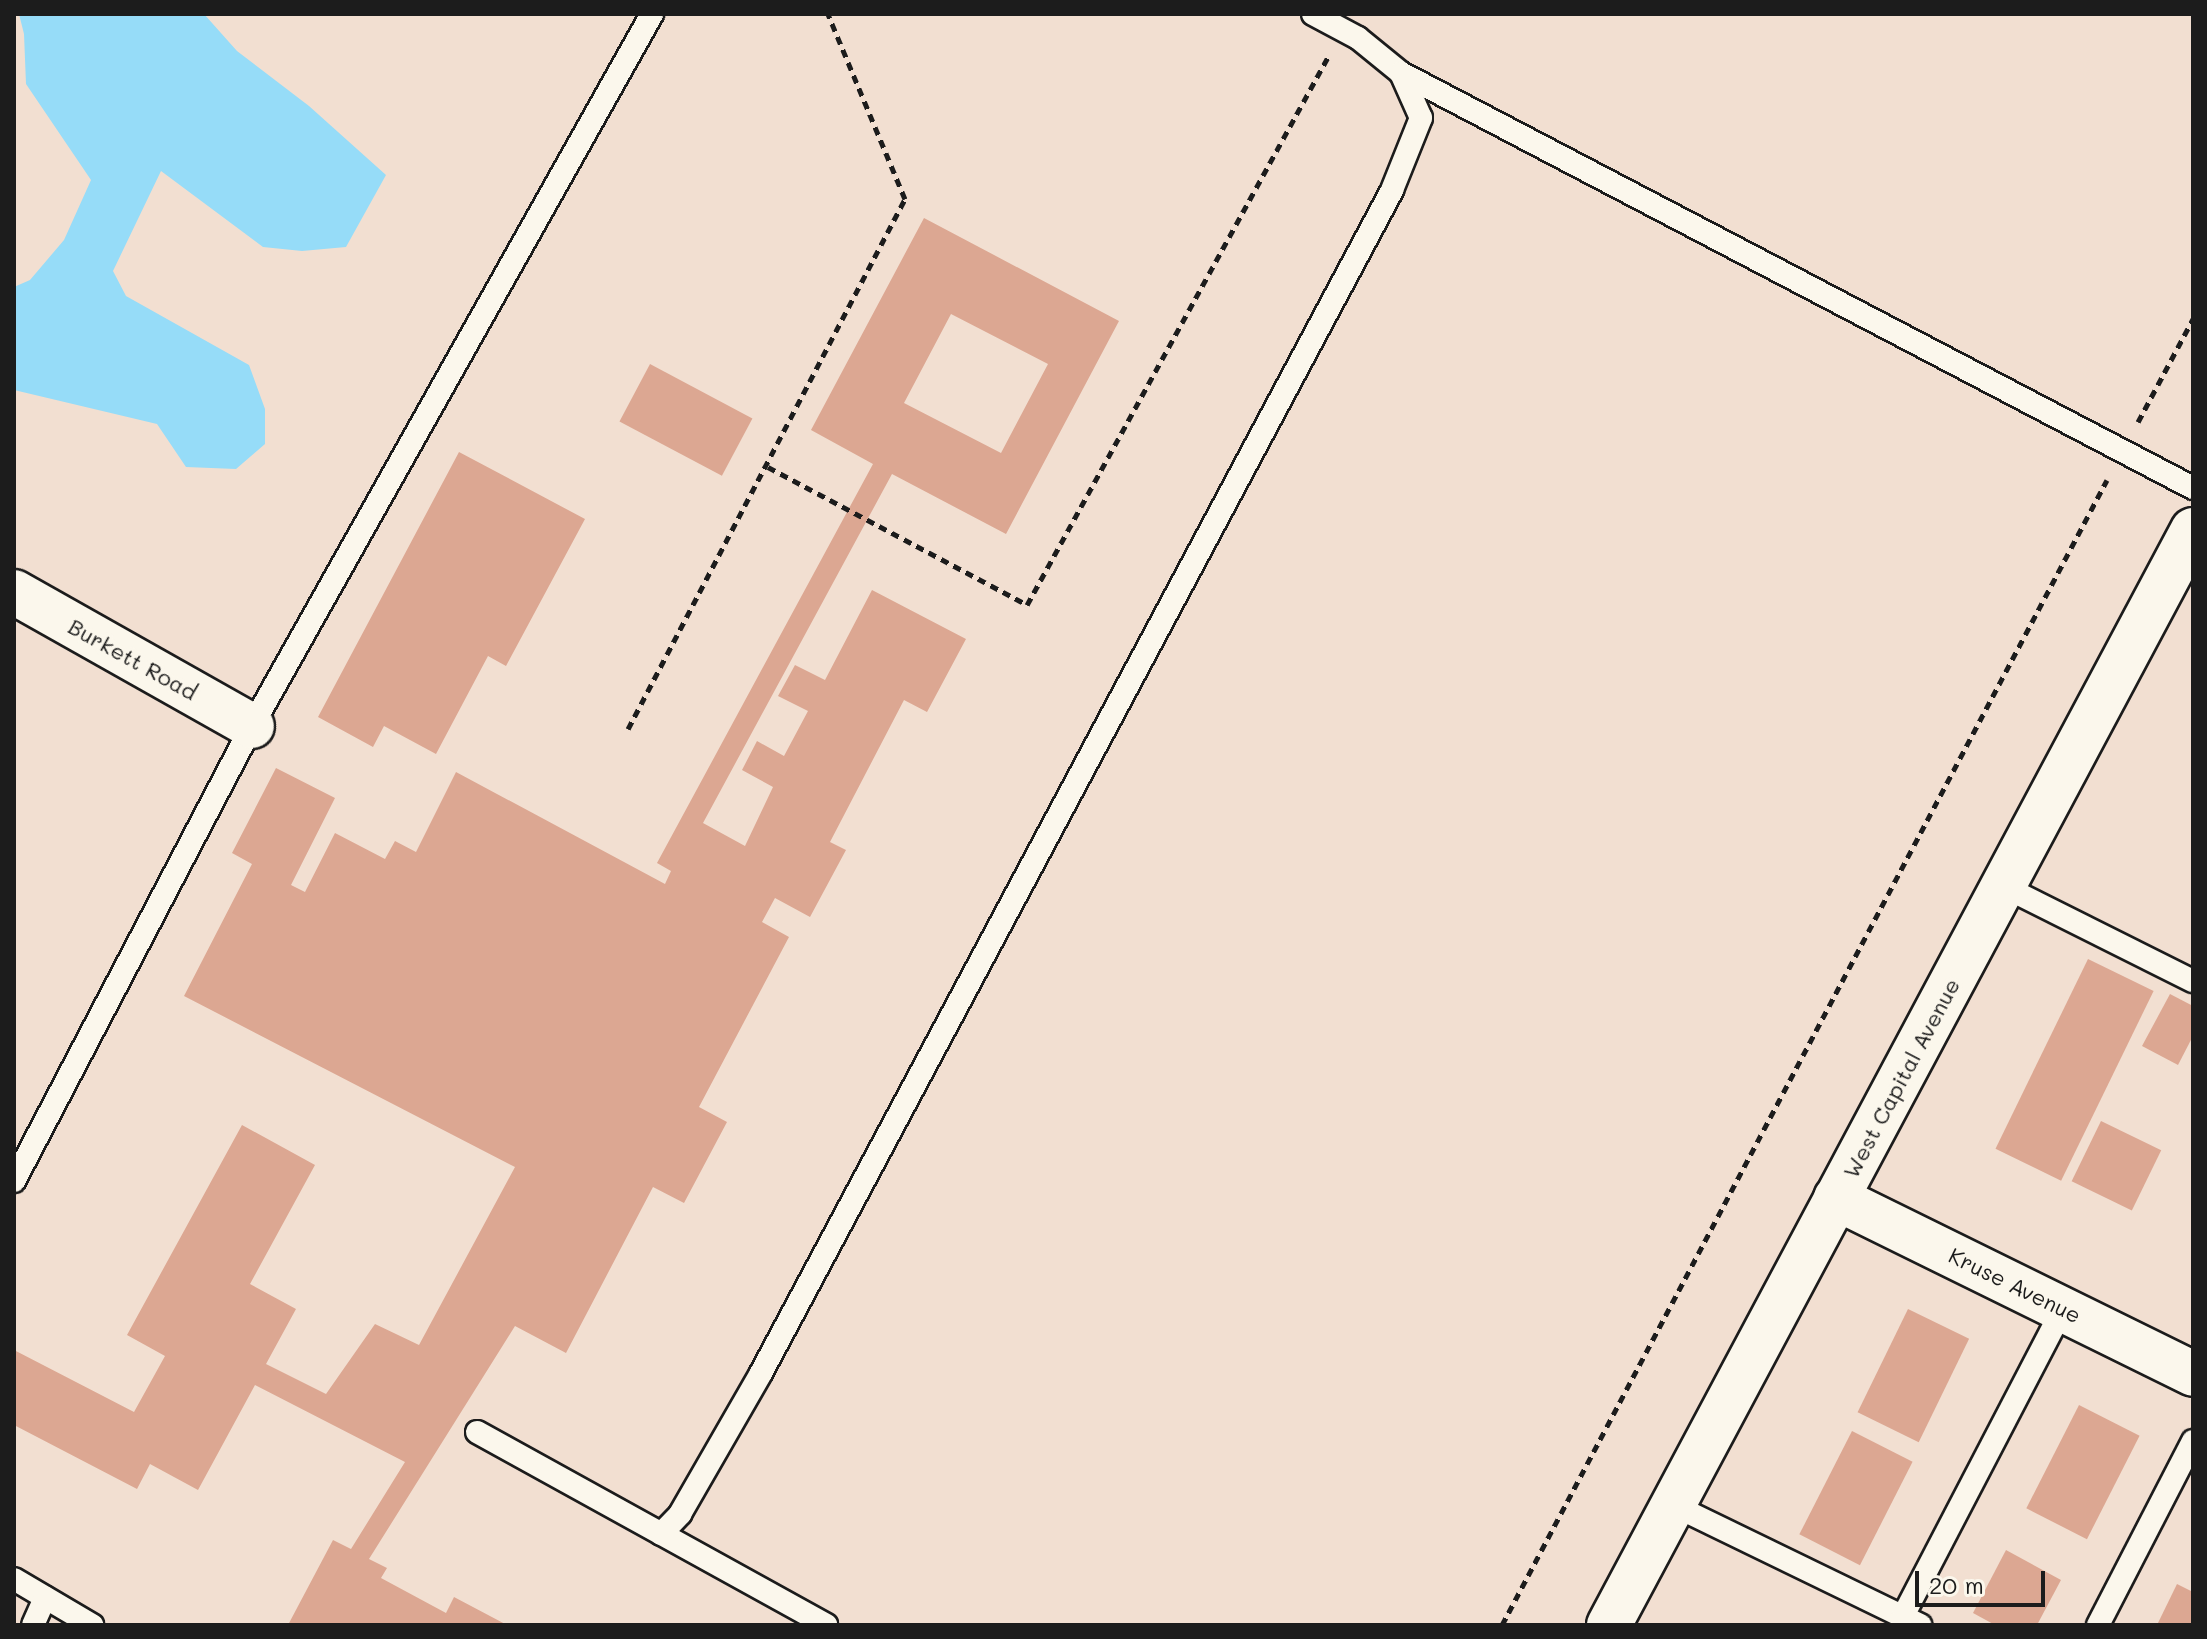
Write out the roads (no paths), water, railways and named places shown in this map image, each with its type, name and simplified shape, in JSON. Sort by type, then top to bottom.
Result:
[{"type":"main road","name":"West Capital Avenue","points":[[1609,1625],[2003,886],[2189,549]]},
{"type":"main road","name":"Burkett Road","points":[[14,592],[252,726]]},
{"type":"main road","name":"Kruse Avenue","points":[[1836,1198],[2193,1374]]},
{"type":"lane","points":[[14,1181],[252,726],[652,14]]},
{"type":"lane","points":[[1313,14],[1358,38],[1401,73],[2193,488]]},
{"type":"lane","points":[[661,1534],[680,1514],[761,1373],[1392,190],[1421,118],[1401,73]]},
{"type":"lane","points":[[2003,886],[2193,981]]},
{"type":"lane","points":[[1673,1505],[1911,1621],[2063,1308]]},
{"type":"lane","points":[[477,1432],[826,1625]]},
{"type":"lane","points":[[2098,1625],[2193,1441]]},
{"type":"lane","points":[[14,1579],[92,1625]]},
{"type":"lane","points":[[33,1625],[45,1598]]},
{"type":"water","points":[[19,14],[204,14],[237,51],[309,106],[386,175],[346,247],[302,251],[263,247],[161,171],[113,271],[126,296],[249,365],[265,409],[265,444],[236,469],[186,467],[157,424],[14,390],[14,287],[30,280],[64,240],[91,180],[26,84],[24,34]]}]
